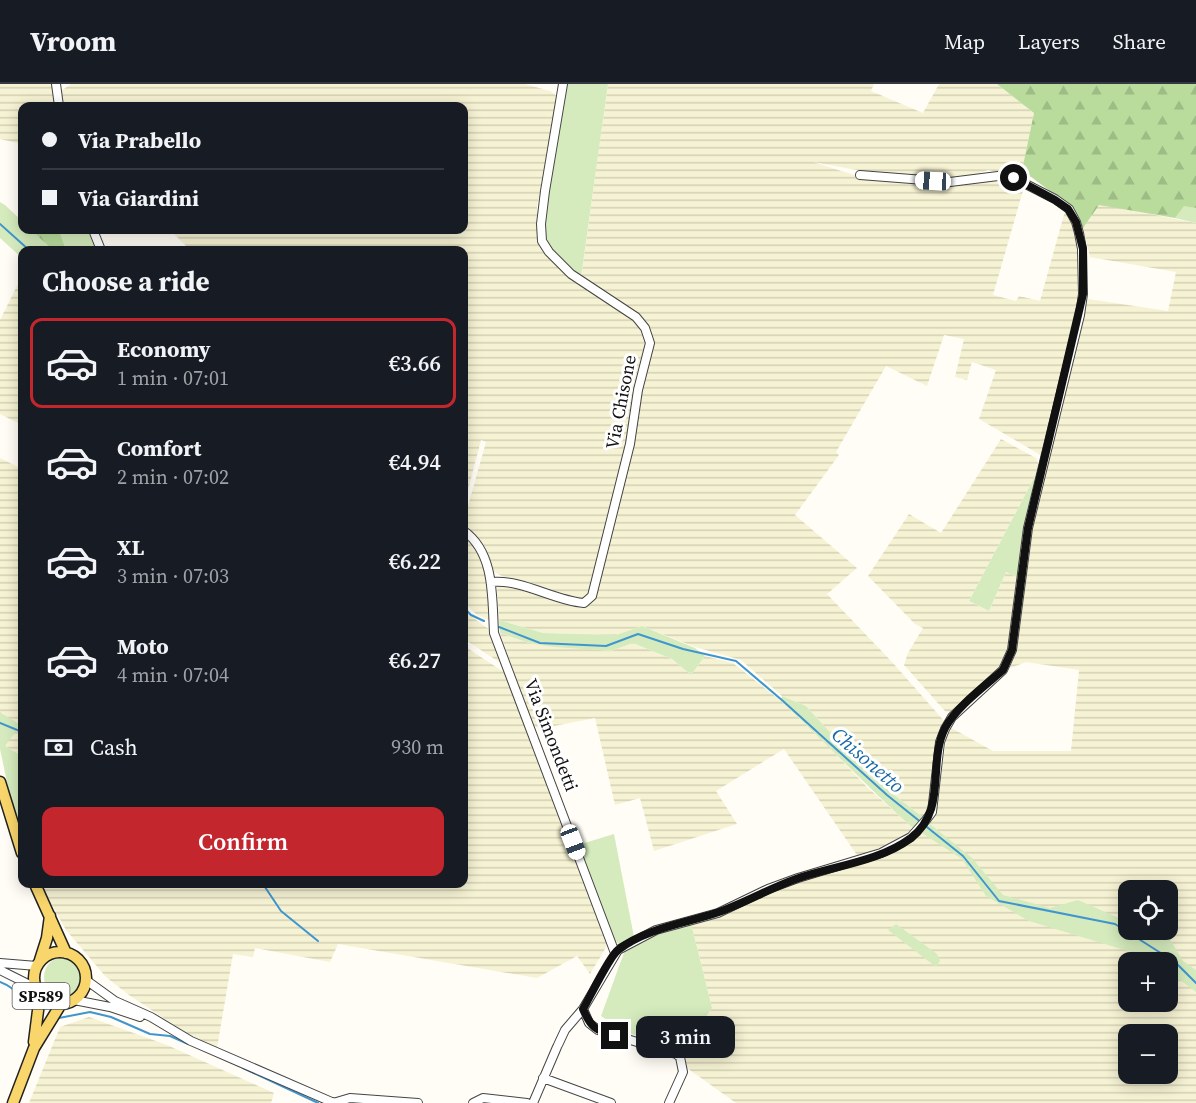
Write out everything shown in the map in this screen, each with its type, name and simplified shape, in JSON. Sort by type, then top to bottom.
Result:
[{"type":"main road","points":[[0,782],[18,840]]},
{"type":"main road","name":"SP589","points":[[37,888],[66,953]]},
{"type":"main road","name":"SP589","points":[[39,963],[52,953],[66,953],[79,960],[86,973],[86,980],[80,995],[74,1000],[61,1004],[46,1000],[38,991],[34,980],[39,963],[47,938],[50,915]]},
{"type":"main road","name":"SP589","points":[[34,1048],[38,991]]},
{"type":"main road","name":"SP589","points":[[13,1103],[34,1048],[61,1004]]},
{"type":"street","points":[[56,84],[58,102]]},
{"type":"street","name":"Via Chisone","points":[[491,582],[505,580],[572,602],[584,603],[592,596],[627,455],[638,390],[650,343],[645,328],[636,318],[566,269],[549,252],[542,240],[541,224],[545,191],[563,84]]},
{"type":"street","points":[[533,1103],[565,1030],[583,1009],[615,953],[656,930],[718,913],[768,889],[881,853],[911,837],[932,812],[940,742],[945,729],[952,717],[1003,670],[1012,650],[1028,528],[1080,315],[1083,294],[1083,249],[1076,222],[1068,209],[1014,178],[982,177],[950,182],[860,175]]},
{"type":"street","name":"Via Simondetti","points":[[468,535],[482,551],[491,582],[494,633],[615,953]]},
{"type":"street","points":[[0,963],[39,963]]},
{"type":"street","points":[[0,970],[38,991]]},
{"type":"street","name":"SP589","points":[[86,980],[115,1001],[233,1060],[334,1103]]},
{"type":"street","name":"SP589","points":[[74,1000],[110,1007],[167,1027]]},
{"type":"street","points":[[583,1009],[589,1023],[598,1030],[680,1057],[683,1072],[669,1103]]},
{"type":"street","points":[[543,1078],[611,1103]]},
{"type":"street","points":[[334,1103],[350,1098],[417,1103]]},
{"type":"street","points":[[473,1103],[483,1098],[527,1103]]},
{"type":"shaded area","points":[[0,84],[55,84],[57,102],[18,102],[18,143],[0,139]]},
{"type":"shaded area","points":[[71,84],[525,84],[550,91],[557,96],[537,208],[543,249],[557,266],[633,319],[642,328],[646,343],[636,376],[631,423],[591,590],[587,598],[580,601],[506,578],[494,572],[481,545],[468,532],[468,506],[486,442],[481,440],[468,490],[468,246],[186,246],[174,234],[468,234],[468,102],[63,102],[61,91]]},
{"type":"shaded area","points":[[608,84],[874,84],[871,91],[923,113],[939,84],[997,84],[1034,113],[1022,170],[1018,177],[988,170],[965,179],[862,171],[813,162],[873,181],[954,185],[996,178],[1011,180],[1024,187],[993,295],[1016,301],[1019,296],[1040,301],[1065,211],[1071,217],[1080,247],[1079,309],[1044,457],[979,419],[996,370],[972,362],[967,380],[955,377],[964,339],[944,335],[927,386],[886,366],[836,452],[839,455],[795,515],[857,568],[827,594],[945,722],[930,807],[924,818],[870,776],[806,706],[782,696],[741,660],[695,647],[642,626],[616,635],[543,633],[499,620],[497,587],[504,582],[584,606],[591,603],[618,512],[635,429],[639,395],[653,340],[650,328],[581,277]]},
{"type":"shaded area","points":[[1099,204],[1196,223],[1196,1103],[736,1103],[687,1068],[684,1050],[712,1008],[691,923],[803,880],[889,853],[922,833],[936,814],[948,726],[993,751],[1071,751],[1079,670],[1026,662],[1008,669],[1030,531],[1088,299],[1168,311],[1176,272],[1090,257],[1083,228]]},
{"type":"shaded area","points":[[18,284],[18,423],[0,414],[0,320]]},
{"type":"shaded area","points":[[1001,439],[1036,458],[1040,467],[969,601],[989,611],[1006,572],[1019,578],[1010,649],[1001,668],[953,713],[945,711],[904,665],[908,653],[923,628],[915,624],[868,576],[909,514],[941,533]]},
{"type":"shaded area","points":[[0,458],[18,467],[18,754],[5,746],[0,709]]},
{"type":"shaded area","points":[[468,539],[479,548],[487,582],[489,620],[476,614],[468,606]]},
{"type":"shaded area","points":[[468,614],[490,630],[502,664],[468,642]]},
{"type":"shaded area","points":[[500,633],[529,643],[611,651],[633,643],[672,659],[691,675],[705,656],[733,663],[781,701],[867,787],[914,829],[896,844],[859,858],[784,749],[716,791],[737,824],[654,851],[640,798],[615,805],[595,718],[539,729],[532,724]]},
{"type":"shaded area","points":[[468,649],[507,674],[608,944],[590,974],[577,956],[537,978],[338,944],[330,962],[255,948],[253,957],[233,954],[217,1048],[186,1033],[129,995],[106,977],[66,930],[42,888],[468,888]]},
{"type":"shaded area","points":[[89,1017],[167,1045],[274,1093],[271,1103],[29,1103],[60,1027]]},
{"type":"green space","points":[[566,84],[608,84],[581,277],[551,250],[543,225]]},
{"type":"green space","points":[[997,84],[1196,84],[1196,208],[1184,206],[1175,218],[1099,205],[1083,228],[1071,207],[1022,170],[1034,113]]},
{"type":"green space","points":[[0,202],[18,217],[18,234],[35,234],[49,246],[18,246],[18,254],[0,238]]},
{"type":"green space","points":[[1184,205],[1196,208],[1196,223],[1175,218]]},
{"type":"green space","points":[[35,234],[60,234],[65,246],[49,246]]},
{"type":"green space","points":[[60,234],[92,234],[96,246],[65,246]]},
{"type":"green space","points":[[1040,467],[1019,578],[1006,572],[989,611],[969,601]]},
{"type":"green space","points":[[499,620],[543,633],[616,635],[642,626],[695,648],[705,656],[691,675],[672,659],[633,643],[611,651],[529,643],[500,633]]},
{"type":"green space","points":[[782,696],[806,706],[870,776],[924,818],[914,829],[781,701]]},
{"type":"green space","points":[[0,709],[1,713],[18,723],[18,729],[5,746],[18,754],[18,819],[10,796],[0,749]]},
{"type":"green space","points":[[930,824],[972,858],[1003,895],[1050,908],[1078,900],[1118,918],[1118,940],[1169,940],[1178,952],[1131,952],[1029,921],[986,896],[962,859],[922,833]]},
{"type":"green space","points":[[614,834],[634,937],[619,944],[614,940],[578,845]]},
{"type":"green space","points":[[691,923],[712,1008],[684,1050],[625,1032],[601,1016],[625,950],[658,933]]},
{"type":"green space","points":[[896,924],[937,954],[940,961],[936,967],[888,930]]},
{"type":"green space","points":[[1178,953],[1183,961],[1196,970],[1196,992],[1178,978]]},
{"type":"green space","points":[[64,957],[78,963],[84,977],[78,991],[64,997],[50,991],[44,977],[50,963]]},
{"type":"waterway","name":"Chisonetto","points":[[0,224],[25,246]]},
{"type":"waterway","name":"Chisonetto","points":[[468,612],[484,621]]},
{"type":"waterway","name":"Chisonetto","points":[[499,627],[540,643],[606,646],[638,634],[683,649],[736,661],[887,795],[963,856],[999,901],[1115,924],[1175,962],[1196,983]]},
{"type":"waterway","name":"Chisonetto","points":[[0,723],[18,730]]},
{"type":"waterway","name":"Chisonetto","points":[[266,888],[281,911],[318,941]]},
{"type":"waterway","points":[[0,982],[35,1008]]},
{"type":"waterway","points":[[59,1018],[90,1012],[111,1017],[150,1034],[170,1036],[188,1044]]},
{"type":"waterway","points":[[243,1068],[318,1103]]},
{"type":"route","points":[[615,1036],[598,1030],[589,1023],[583,1009],[618,950],[656,930],[718,913],[768,889],[881,853],[911,837],[932,812],[940,742],[945,729],[952,717],[1003,670],[1007,663],[1012,650],[1028,528],[1080,315],[1083,294],[1083,249],[1076,222],[1068,209],[1014,178]]}]
